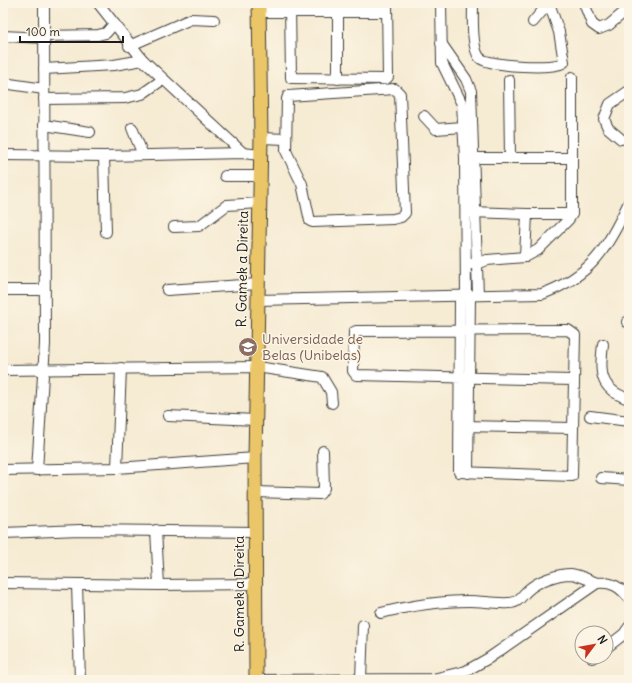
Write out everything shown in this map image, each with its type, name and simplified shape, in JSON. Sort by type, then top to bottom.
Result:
[{"type":"main road","name":"R. Gamek a Direita","points":[[257,680],[255,458],[261,138],[259,8]]},
{"type":"street","points":[[37,470],[44,370],[44,3]]},
{"type":"street","points":[[98,3],[130,46],[162,80],[243,153]]},
{"type":"street","points":[[282,3],[290,6]]},
{"type":"street","points":[[441,3],[442,63],[462,100],[463,127],[469,158]]},
{"type":"street","points":[[473,3],[475,43],[480,58],[487,62],[500,64],[560,65],[564,62],[559,32],[545,5],[533,22]]},
{"type":"street","points":[[584,3],[592,24],[599,29],[609,25],[629,8]]},
{"type":"street","points":[[259,8],[290,6],[338,8],[387,6],[388,78],[291,78],[290,6]]},
{"type":"street","points":[[338,8],[338,79]]},
{"type":"street","points":[[130,46],[191,19],[214,20]]},
{"type":"street","points":[[3,36],[44,38],[98,34],[106,33],[113,25]]},
{"type":"street","points":[[441,43],[466,79],[471,91],[469,158],[470,212],[466,253],[469,296]]},
{"type":"street","points":[[44,69],[114,65],[143,60]]},
{"type":"street","points":[[466,264],[480,259],[525,257],[538,250],[565,225],[572,214],[572,76]]},
{"type":"street","points":[[3,83],[44,94],[125,98],[142,94],[162,80]]},
{"type":"street","points":[[509,80],[510,157]]},
{"type":"street","points":[[395,89],[400,94],[405,213],[401,217],[393,219],[310,221],[302,184],[288,157],[286,139],[287,99],[290,95],[395,89]]},
{"type":"street","points":[[621,139],[608,128],[604,119],[610,104],[629,91]]},
{"type":"street","points":[[424,116],[436,129],[463,127]]},
{"type":"street","points":[[44,125],[90,132]]},
{"type":"street","points":[[132,128],[143,155]]},
{"type":"street","points":[[261,138],[286,139]]},
{"type":"street","points":[[3,154],[104,156],[243,153],[260,155]]},
{"type":"street","points":[[104,156],[106,232]]},
{"type":"street","points":[[469,158],[571,158]]},
{"type":"street","points":[[225,176],[260,176]]},
{"type":"street","points":[[257,300],[542,294],[569,281],[587,270],[600,255],[625,219],[629,202]]},
{"type":"street","points":[[174,226],[200,226],[227,205],[260,203]]},
{"type":"street","points":[[470,212],[572,214]]},
{"type":"street","points":[[463,426],[458,378],[469,296],[480,259],[470,212]]},
{"type":"street","points":[[525,257],[527,214]]},
{"type":"street","points":[[466,253],[480,259]]},
{"type":"street","points":[[166,290],[258,284]]},
{"type":"street","points":[[3,290],[44,290]]},
{"type":"street","points":[[465,331],[469,378],[458,470],[461,473],[571,476],[573,473],[573,380],[575,335],[571,331],[465,331],[356,331],[353,333],[352,371],[356,375],[458,378],[469,378],[573,380]]},
{"type":"street","points":[[603,344],[601,365],[603,380],[606,386],[629,399]]},
{"type":"street","points":[[3,370],[257,367],[322,377],[331,392],[332,403]]},
{"type":"street","points":[[117,468],[121,368]]},
{"type":"street","points":[[168,416],[256,420]]},
{"type":"street","points":[[590,416],[629,421]]},
{"type":"street","points":[[463,426],[573,428]]},
{"type":"street","points":[[256,492],[320,494],[324,488],[323,451]]},
{"type":"street","points":[[3,470],[117,468],[255,458]]},
{"type":"street","points":[[601,478],[629,480]]},
{"type":"street","points":[[3,533],[80,530],[255,532]]},
{"type":"street","points":[[156,530],[159,585]]},
{"type":"street","points":[[381,614],[413,606],[440,603],[469,601],[517,602],[528,590],[547,579],[572,574],[597,583],[605,582],[614,584],[629,598]]},
{"type":"street","points":[[3,583],[159,585],[256,584]]},
{"type":"street","points":[[257,680],[433,679],[466,671],[489,658],[597,583]]},
{"type":"street","points":[[77,584],[80,680]]},
{"type":"street","points":[[361,679],[363,624]]},
{"type":"street","points":[[614,642],[624,634],[629,627]]},
{"type":"place","name":"Universidade de Belas (Unibelas)","points":[[248,347]]}]
